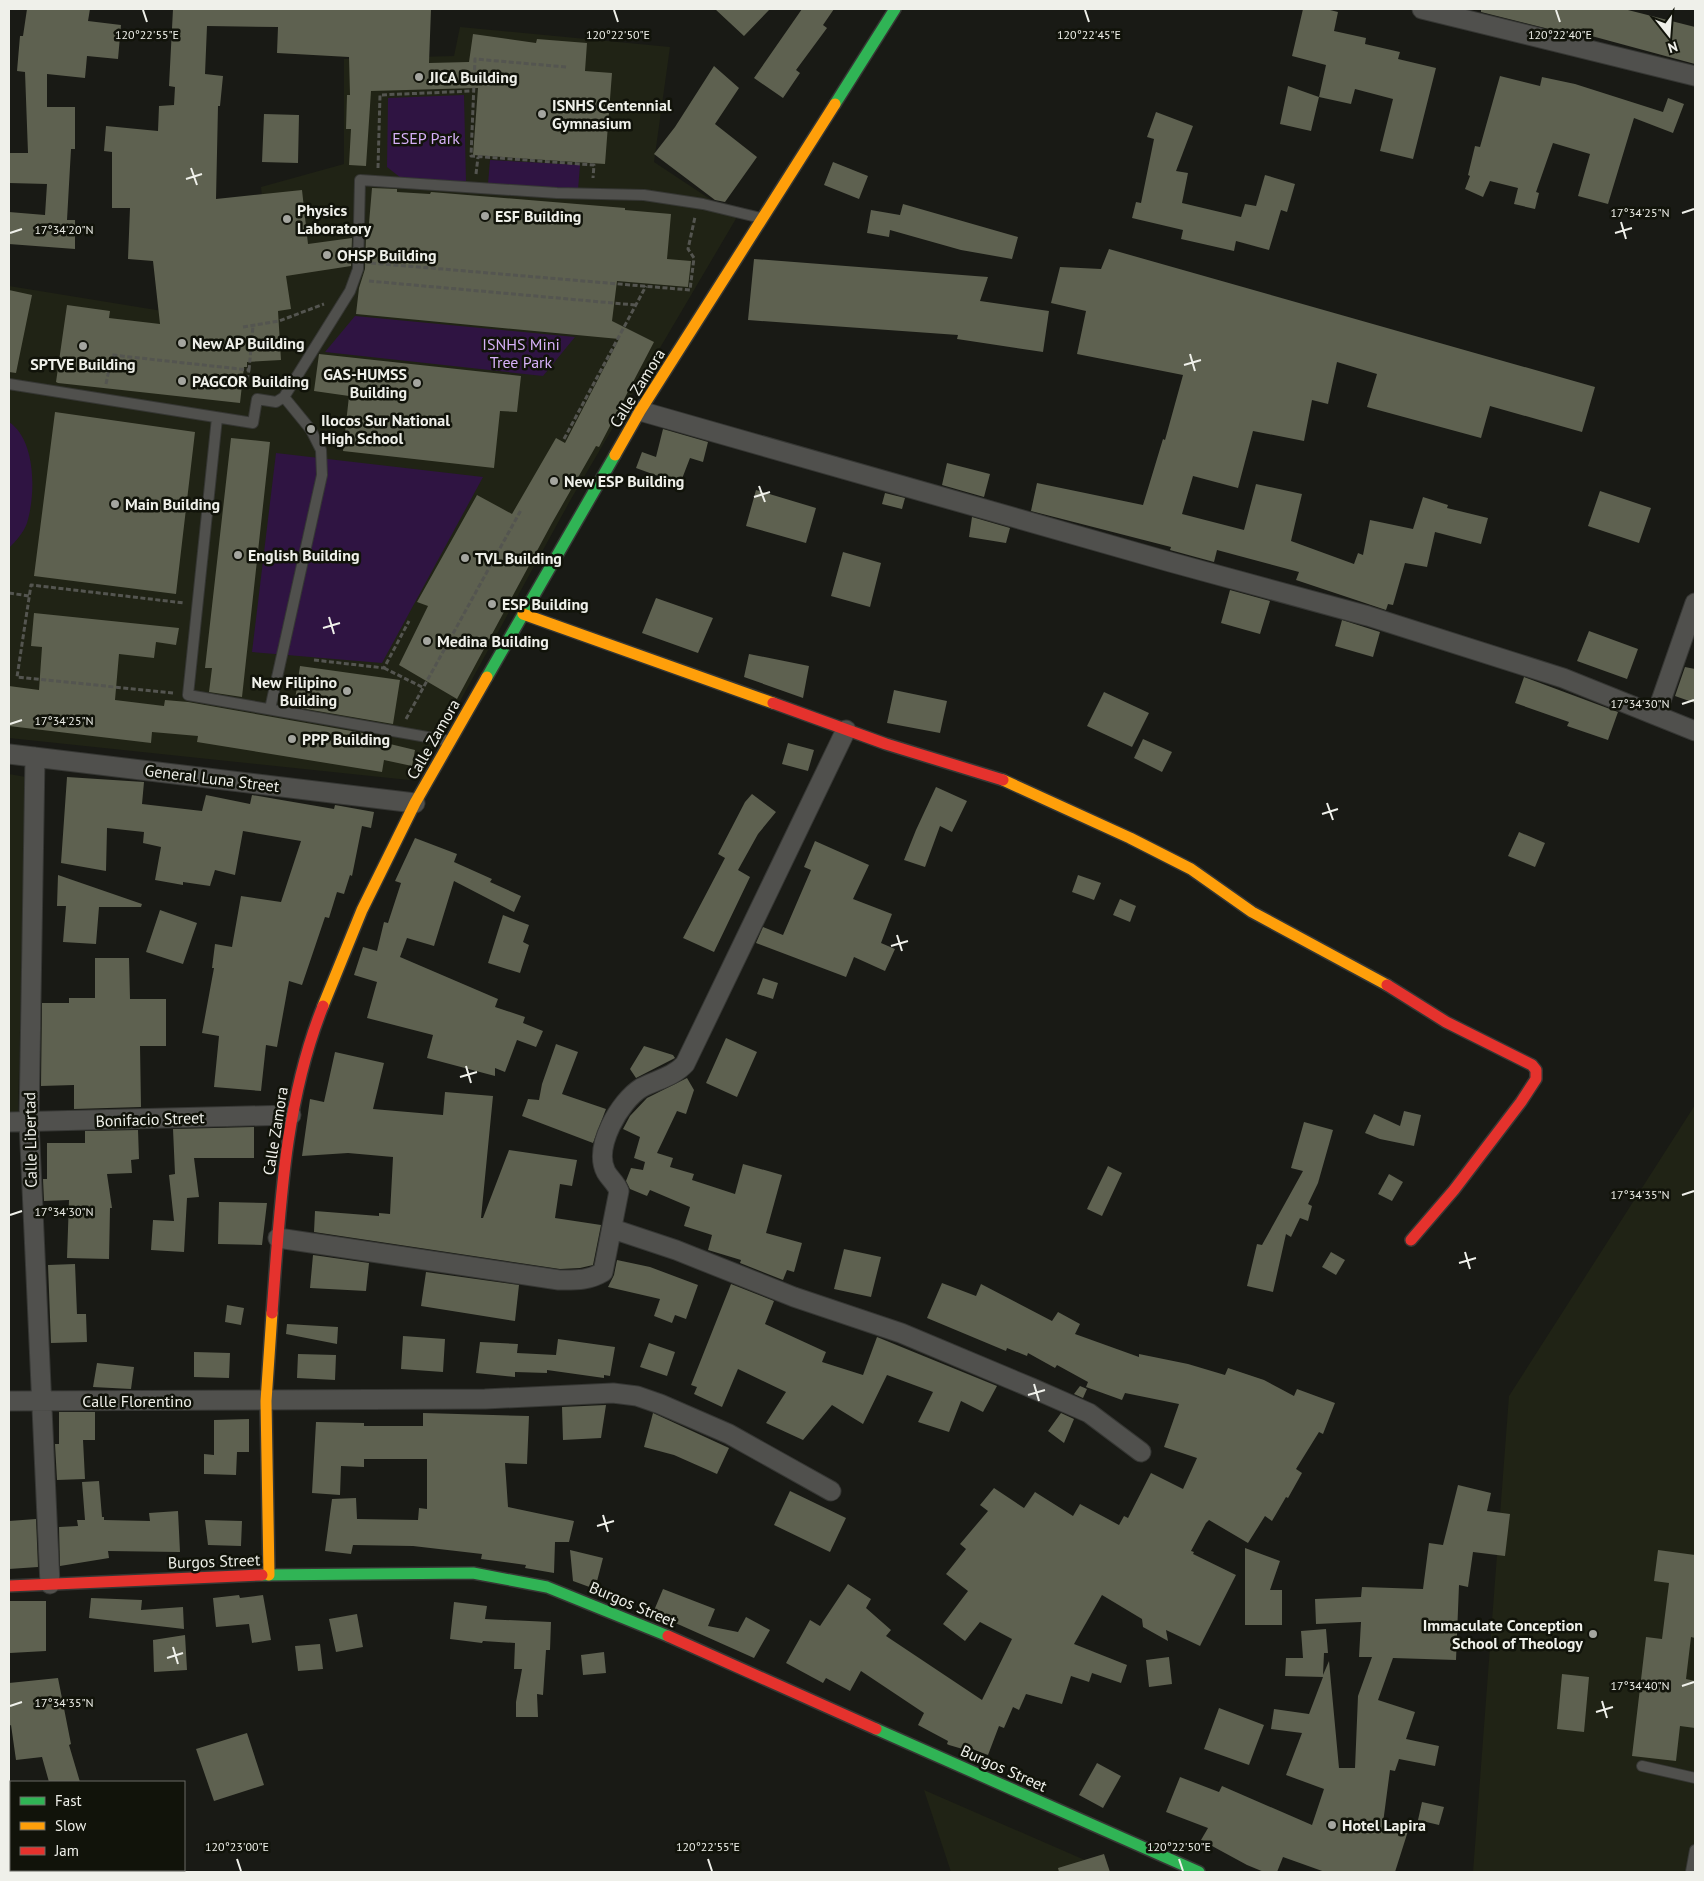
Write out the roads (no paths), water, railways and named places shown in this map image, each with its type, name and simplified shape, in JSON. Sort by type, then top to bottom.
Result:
[{"type":"street","name":"Calle Zamora","points":[[270,1576],[266,1402],[278,1238],[291,1115],[314,1029],[362,910],[415,803],[640,411],[895,9]]},
{"type":"street","points":[[1422,9],[1695,76]]},
{"type":"street","points":[[640,411],[1160,560],[1368,616],[1563,678],[1695,731]]},
{"type":"street","points":[[1656,715],[1695,603]]},
{"type":"street","points":[[524,614],[886,744],[953,763],[1000,780],[1130,838],[1191,868],[1252,912],[1389,986],[1446,1022],[1532,1065],[1536,1070],[1536,1079],[1521,1102],[1454,1190],[1411,1240]]},
{"type":"street","points":[[278,1238],[520,1275],[581,1280],[594,1278],[603,1272],[619,1191],[606,1171],[603,1156],[605,1139],[621,1107],[629,1097],[641,1088],[679,1071],[685,1064],[846,730]]},
{"type":"street","name":"General Luna Street","points":[[9,754],[415,803]]},
{"type":"street","name":"Calle Libertad","points":[[35,757],[28,1122],[50,1584]]},
{"type":"street","name":"Bonifacio Street","points":[[9,1122],[291,1115]]},
{"type":"street","points":[[613,1229],[676,1250],[794,1297],[901,1333],[1032,1388],[1089,1413],[1141,1452]]},
{"type":"street","name":"Calle Florentino","points":[[9,1401],[266,1402],[485,1399],[613,1393],[638,1396],[729,1434],[832,1491]]},
{"type":"street","name":"Burgos Street","points":[[9,1586],[270,1576],[474,1573],[547,1587],[629,1619],[1199,1872]]},
{"type":"lane","points":[[9,384],[253,423],[257,399],[276,402],[284,397],[348,295],[358,262],[360,180],[591,194],[644,195],[698,203],[762,218]]},
{"type":"lane","points":[[270,709],[322,475],[321,450],[311,430],[284,397]]},
{"type":"lane","points":[[217,418],[188,695],[451,741]]},
{"type":"lane","points":[[1642,1766],[1695,1778]]},
{"type":"lane","points":[[1691,1872],[1695,1850]]},
{"type":"place","name":"JICA Building","points":[[419,77]]},
{"type":"place","name":"ISNHS Centennial Gymnasium","points":[[542,114]]},
{"type":"place","name":"ESF Building","points":[[485,216]]},
{"type":"place","name":"Physics Laboratory","points":[[287,219]]},
{"type":"place","name":"OHSP Building","points":[[327,255]]},
{"type":"place","name":"New AP Building","points":[[182,343]]},
{"type":"place","name":"SPTVE Building","points":[[83,346]]},
{"type":"place","name":"PAGCOR Building","points":[[182,381]]},
{"type":"place","name":"GAS-HUMSS Building","points":[[417,383]]},
{"type":"place","name":"Ilocos Sur National High School","points":[[311,429]]},
{"type":"place","name":"New ESP Building","points":[[554,481]]},
{"type":"place","name":"Main Building","points":[[115,504]]},
{"type":"place","name":"English Building","points":[[238,555]]},
{"type":"place","name":"TVL Building","points":[[465,558]]},
{"type":"place","name":"ESP Building","points":[[492,604]]},
{"type":"place","name":"Medina Building","points":[[427,641]]},
{"type":"place","name":"New Filipino Building","points":[[347,691]]},
{"type":"place","name":"PPP Building","points":[[292,739]]},
{"type":"place","name":"Immaculate Conception School of Theology","points":[[1593,1634]]},
{"type":"place","name":"Hotel Lapira","points":[[1332,1825]]},
{"type":"park label","name":"ESEP Park","points":[[426,138]]},
{"type":"park label","name":"ISNHS Mini Tree Park","points":[[521,353]]}]
